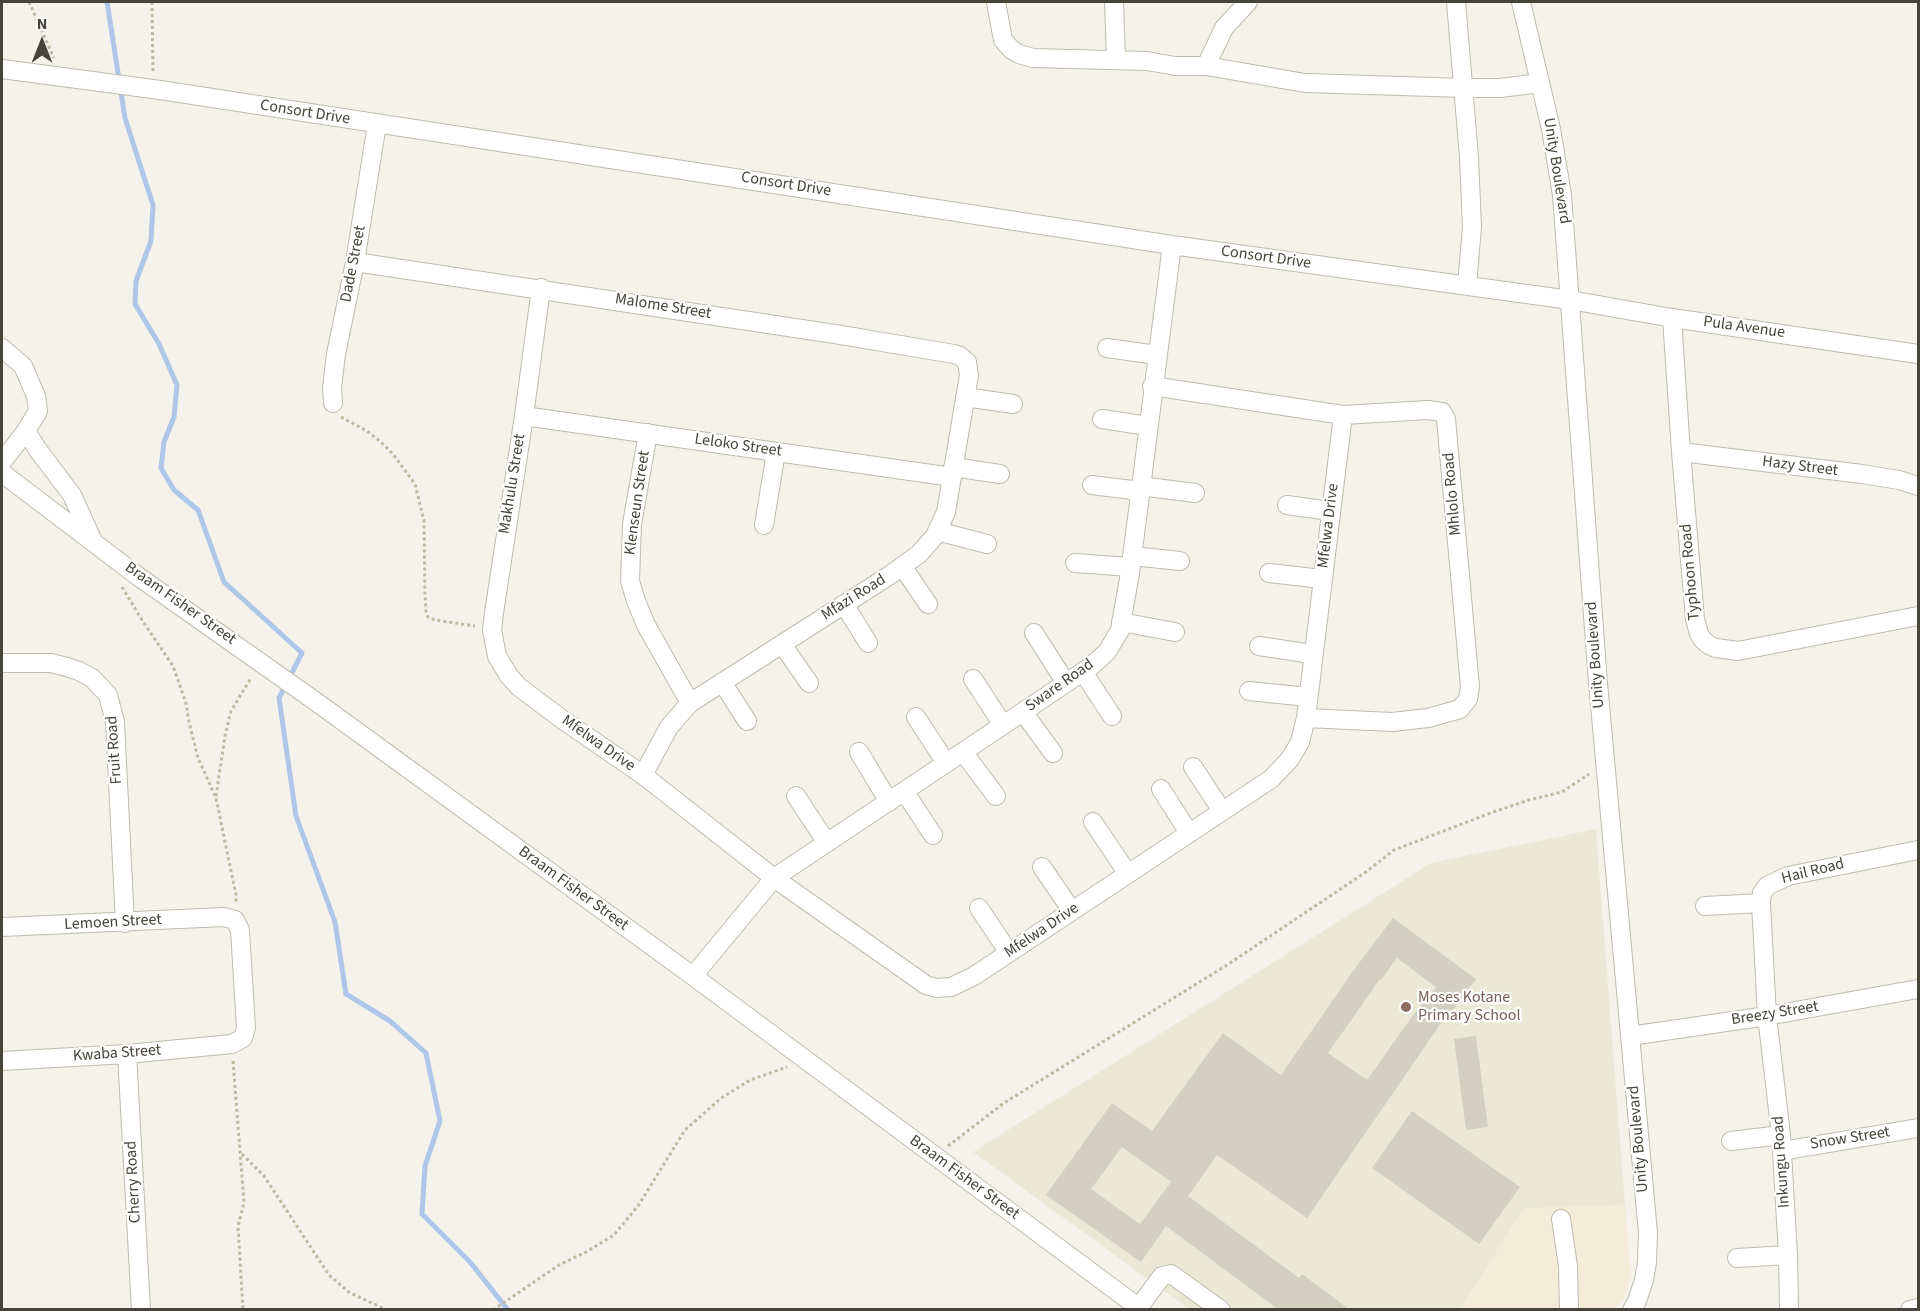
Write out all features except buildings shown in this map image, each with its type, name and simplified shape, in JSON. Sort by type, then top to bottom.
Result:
[{"type":"street","points":[[996,2],[1003,40],[1019,54],[1039,59],[1116,59],[1175,66],[1206,66],[1305,83],[1464,88],[1500,88],[1540,83]]},
{"type":"street","points":[[1114,2],[1116,59]]},
{"type":"street","points":[[1206,66],[1224,28],[1248,2]]},
{"type":"street","points":[[1456,2],[1469,157],[1472,227],[1467,285]]},
{"type":"street","name":"Unity Boulevard","points":[[1521,2],[1558,164],[1563,207],[1605,765],[1648,1233],[1644,1280],[1632,1310]]},
{"type":"street","name":"Consort Drive","points":[[2,69],[161,91],[1172,245],[1570,300]]},
{"type":"street","name":"Dade Street","points":[[333,403],[332,387],[336,354],[355,262],[377,124]]},
{"type":"street","name":"Sware Road","points":[[693,976],[774,878],[1083,672],[1107,651],[1115,639],[1121,622],[1131,561],[1172,245]]},
{"type":"street","name":"Malome Street","points":[[355,262],[541,288],[932,350],[960,356],[967,362]]},
{"type":"street","name":"Makhulu Street","points":[[509,676],[496,656],[492,630],[541,288]]},
{"type":"street","name":"Pula Avenue","points":[[1570,300],[1672,318],[1918,354]]},
{"type":"street","name":"Typhoon Road","points":[[1672,318],[1695,619],[1699,634],[1709,645],[1738,651],[1918,616]]},
{"type":"street","points":[[2,348],[23,366],[36,396],[38,411],[2,462]]},
{"type":"street","points":[[1107,348],[1157,355]]},
{"type":"street","name":"Mfazi Road","points":[[643,775],[669,727],[690,703],[919,554],[937,531],[946,512],[969,375],[967,362]]},
{"type":"street","name":"Mhlolo Road","points":[[1152,386],[1342,415],[1428,410],[1442,412],[1446,418],[1469,693],[1465,705],[1460,709],[1428,718],[1392,722],[1306,718]]},
{"type":"street","points":[[965,397],[1013,404]]},
{"type":"street","name":"Mfelwa Drive","points":[[509,676],[519,687],[643,775],[774,878],[926,985],[936,988],[951,987],[960,984],[1271,779],[1290,759],[1300,742],[1306,718],[1342,415]]},
{"type":"street","name":"Leloko Street","points":[[524,416],[776,452],[952,472],[1000,474]]},
{"type":"street","points":[[1102,419],[1148,426]]},
{"type":"street","points":[[26,431],[72,495],[93,541]]},
{"type":"street","name":"Klenseun Street","points":[[648,433],[632,525],[630,581],[646,625],[690,703]]},
{"type":"street","points":[[764,525],[776,452]]},
{"type":"street","name":"Hazy Street","points":[[1681,452],[1862,474],[1899,480],[1918,486]]},
{"type":"street","name":"Braam Fisher Street","points":[[2,473],[139,577],[315,701],[693,976],[1140,1308]]},
{"type":"street","points":[[1092,485],[1195,493]]},
{"type":"street","points":[[1287,505],[1330,511]]},
{"type":"street","points":[[937,531],[987,544]]},
{"type":"street","points":[[1075,563],[1180,561]]},
{"type":"street","points":[[902,566],[928,604]]},
{"type":"street","points":[[1269,573],[1322,579]]},
{"type":"street","points":[[844,604],[867,643]]},
{"type":"street","points":[[1121,622],[1175,632]]},
{"type":"street","points":[[1034,633],[1066,683]]},
{"type":"street","points":[[782,644],[809,683]]},
{"type":"street","points":[[1259,646],[1312,654]]},
{"type":"street","name":"Fruit Road","points":[[2,663],[51,663],[67,667],[92,678],[108,695],[115,722],[125,923]]},
{"type":"street","points":[[1083,672],[1112,716]]},
{"type":"street","points":[[973,679],[1003,725]]},
{"type":"street","points":[[722,682],[747,721]]},
{"type":"street","points":[[1248,691],[1308,697]]},
{"type":"street","points":[[1023,712],[1053,753]]},
{"type":"street","points":[[916,717],[946,763]]},
{"type":"street","points":[[859,752],[889,802]]},
{"type":"street","points":[[963,752],[996,796]]},
{"type":"street","points":[[1193,767],[1222,811]]},
{"type":"street","points":[[1161,789],[1189,834]]},
{"type":"street","points":[[904,791],[933,835]]},
{"type":"street","points":[[796,796],[827,843]]},
{"type":"street","points":[[1093,822],[1128,874]]},
{"type":"street","name":"Hail Road","points":[[1761,903],[1762,893],[1767,886],[1788,876],[1918,850]]},
{"type":"street","points":[[1042,867],[1072,911]]},
{"type":"street","points":[[1705,906],[1761,903],[1767,1016]]},
{"type":"street","points":[[979,908],[1009,952]]},
{"type":"street","points":[[229,919],[240,930],[246,1028],[243,1038],[232,1044]]},
{"type":"street","name":"Lemoen Street","points":[[2,927],[229,919]]},
{"type":"street","name":"Breezy Street","points":[[1630,1036],[1767,1016],[1918,988]]},
{"type":"street","name":"Inkungu Road","points":[[1767,1016],[1781,1143],[1789,1310]]},
{"type":"street","name":"Kwaba Street","points":[[2,1061],[127,1054],[232,1044]]},
{"type":"street","name":"Cherry Road","points":[[127,1054],[141,1310]]},
{"type":"street","name":"Snow Street","points":[[1731,1141],[1781,1143],[1918,1128]]},
{"type":"street","points":[[1562,1219],[1568,1266],[1569,1310]]},
{"type":"street","points":[[1737,1258],[1788,1255]]},
{"type":"street","points":[[1140,1308],[1162,1276],[1171,1274],[1221,1310]]},
{"type":"street","points":[[1910,1310],[1918,1308]]},
{"type":"path","points":[[29,2],[63,78]]},
{"type":"path","points":[[152,2],[152,69],[161,91]]},
{"type":"path","points":[[333,403],[337,413],[367,431],[393,454],[415,484],[424,520],[428,617],[492,630]]},
{"type":"path","points":[[122,587],[172,666],[186,703],[198,758],[216,798],[236,895],[229,919]]},
{"type":"path","points":[[216,798],[231,711],[262,663]]},
{"type":"path","points":[[934,1157],[1004,1103],[1227,965],[1366,872],[1394,850],[1518,803],[1562,792],[1605,765]]},
{"type":"path","points":[[232,1044],[244,1203],[238,1226],[243,1310]]},
{"type":"path","points":[[494,1309],[559,1265],[614,1235],[638,1206],[685,1130],[720,1099],[750,1080],[805,1059]]},
{"type":"path","points":[[240,1152],[264,1176],[329,1275],[350,1293],[387,1310]]},
{"type":"shaded area","name":"Moses Kotane Primary School","points":[[1596,829],[1625,1205],[1524,1208],[1461,1309],[1189,1309],[973,1152],[1431,863]]},
{"type":"shaded area","points":[[1625,1205],[1631,1275],[1624,1298],[1615,1309],[1461,1310],[1524,1208]]},
{"type":"waterway","points":[[107,2],[125,118],[153,205],[151,241],[136,281],[135,304],[159,344],[177,385],[174,417],[164,442],[161,468],[174,490],[198,510],[224,582],[302,653],[279,698],[296,816],[335,922],[346,994],[390,1021],[426,1053],[440,1121],[425,1166],[422,1214],[470,1262],[508,1310]]},
{"type":"place","name":"Moses Kotane Primary School","points":[[1406,1007]]}]
